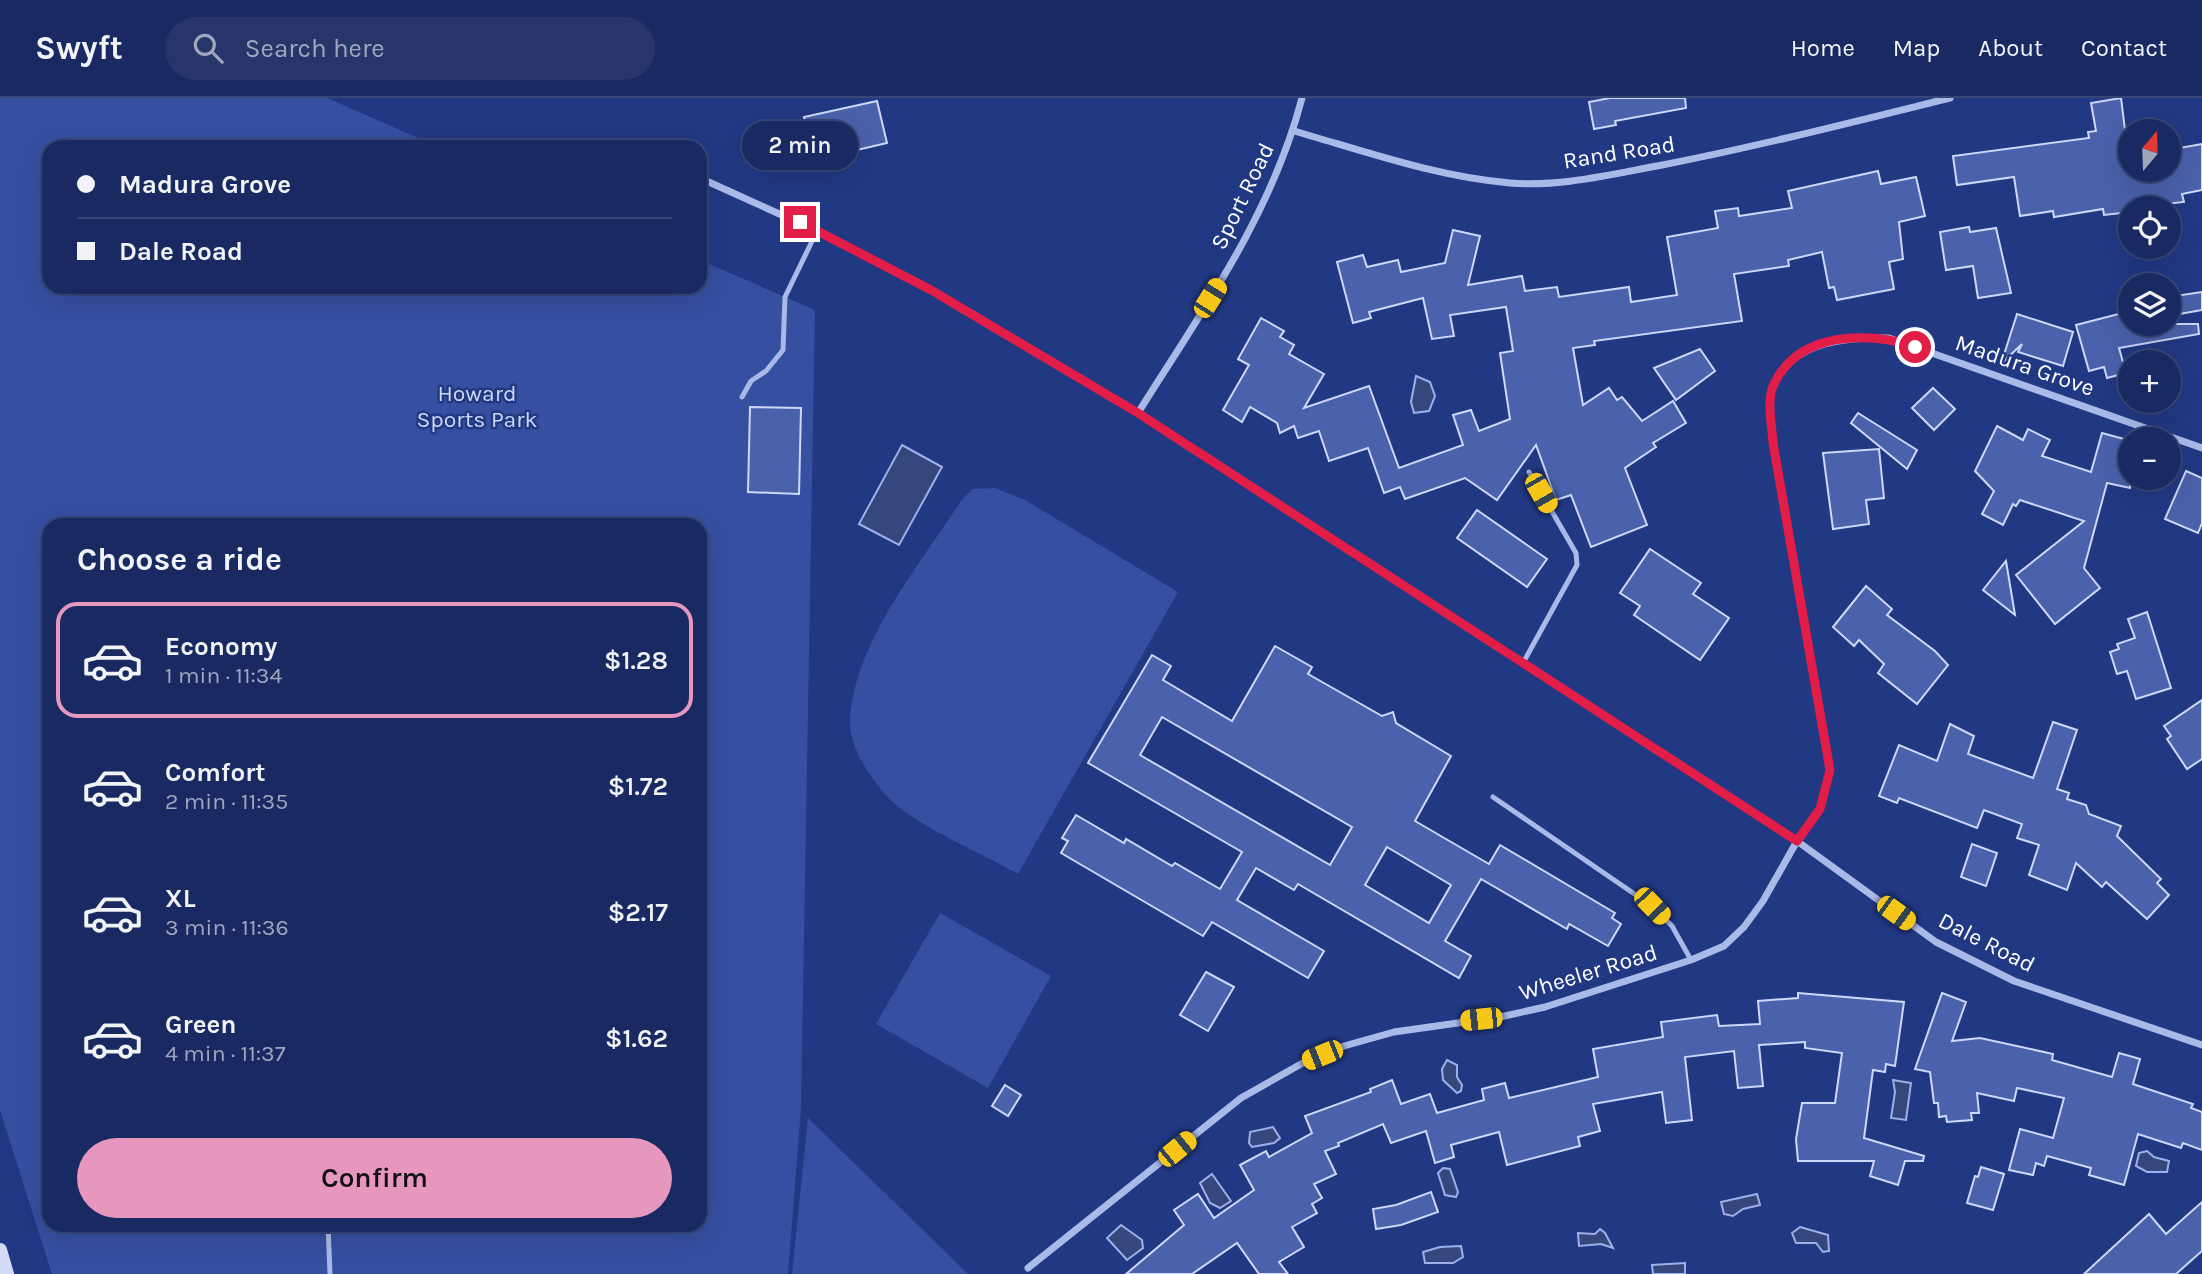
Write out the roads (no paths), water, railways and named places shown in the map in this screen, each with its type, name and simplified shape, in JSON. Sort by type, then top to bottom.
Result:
[{"type":"main road","points":[[0,1250],[7,1274]]},
{"type":"street","name":"Sport Road","points":[[1138,413],[1253,230],[1276,179],[1303,98]]},
{"type":"street","name":"Rand Road","points":[[1294,131],[1399,161],[1478,178],[1510,183],[1565,182],[1722,154],[1950,98]]},
{"type":"street","name":"Dale Road","points":[[707,181],[817,230],[931,290],[1138,413],[1797,841],[1936,942],[2014,981],[2202,1045]]},
{"type":"street","name":"Madura Grove","points":[[1795,359],[1823,342],[1857,337],[1889,338],[2202,448]]},
{"type":"street","name":"Wheeler Road","points":[[1028,1268],[1241,1098],[1301,1063],[1344,1046],[1394,1032],[1500,1017],[1545,1007],[1691,960],[1724,946],[1744,927],[1820,809],[1830,770],[1773,443],[1771,410],[1774,384],[1795,359]]},
{"type":"lane","points":[[743,397],[751,382],[766,371],[783,350],[785,297],[817,230]]},
{"type":"lane","points":[[1523,663],[1577,565],[1576,553],[1529,472]]},
{"type":"lane","points":[[1493,797],[1652,906],[1672,926],[1691,960]]},
{"type":"lane","points":[[328,1232],[330,1274]]},
{"type":"park label","name":"Howard Sports Park","points":[[477,406]]}]
